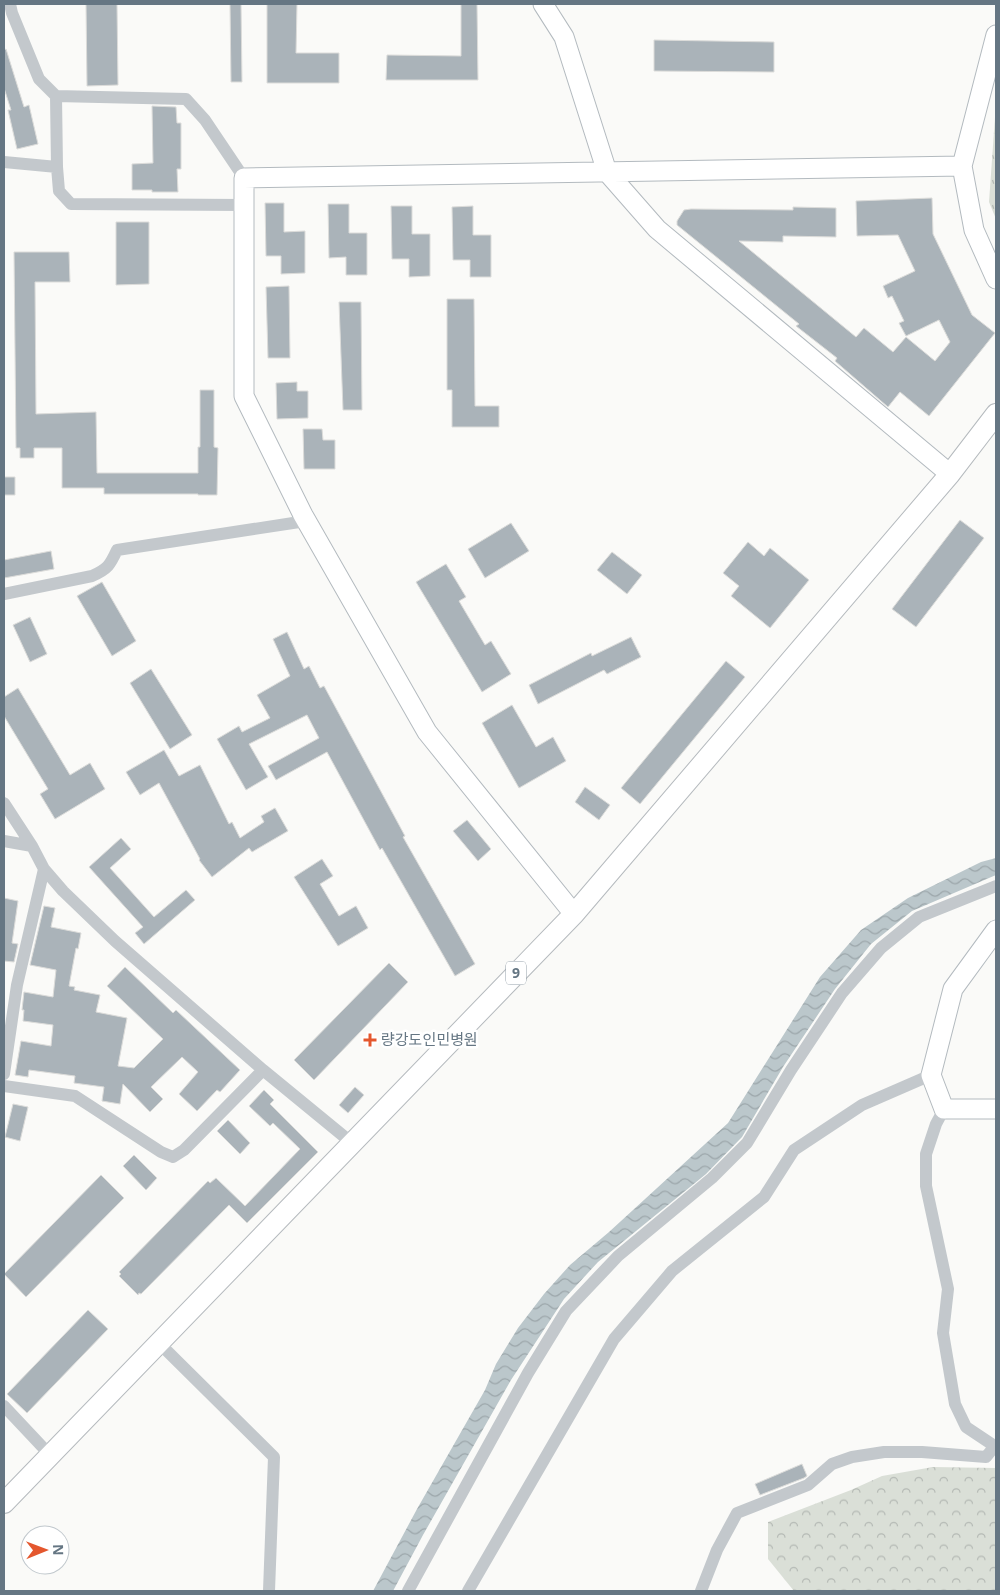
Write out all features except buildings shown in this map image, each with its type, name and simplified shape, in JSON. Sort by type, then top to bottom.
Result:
[{"type":"main road","points":[[543,4],[564,37],[607,172],[658,229],[950,474]]},
{"type":"main road","points":[[996,35],[962,166],[974,230],[996,279]]},
{"type":"main road","points":[[574,914],[427,732],[306,522],[244,396],[244,178],[962,166]]},
{"type":"main road","name":"9","points":[[4,1503],[574,914],[950,474],[996,414]]},
{"type":"main road","points":[[996,930],[953,989],[931,1075],[944,1109],[996,1110]]},
{"type":"street","points":[[10,4],[39,79],[56,96],[186,99],[205,120],[244,178]]},
{"type":"street","points":[[56,96],[59,191],[71,204],[244,205]]},
{"type":"street","points":[[4,162],[57,167]]},
{"type":"street","points":[[4,594],[92,576],[105,570],[111,563],[117,550],[306,522]]},
{"type":"street","points":[[4,803],[32,846],[44,869],[63,891],[115,941],[263,1070],[352,1143]]},
{"type":"street","points":[[4,841],[32,846]]},
{"type":"street","points":[[4,1074],[17,985],[44,869]]},
{"type":"street","points":[[408,1591],[528,1373],[566,1311],[618,1256],[712,1178],[747,1143],[791,1070],[842,993],[881,948],[919,918],[996,886]]},
{"type":"street","points":[[4,983],[17,985]]},
{"type":"street","points":[[4,1086],[75,1096],[161,1152],[173,1157],[184,1150],[263,1070]]},
{"type":"street","points":[[468,1591],[614,1339],[672,1271],[764,1197],[794,1150],[862,1105],[931,1075]]},
{"type":"street","points":[[702,1591],[717,1550],[737,1513],[808,1485],[832,1464],[852,1457],[884,1452],[986,1456],[995,1447],[966,1427],[954,1404],[943,1333],[948,1289],[926,1186],[926,1154],[936,1124],[944,1109]]},
{"type":"street","points":[[159,1343],[274,1457],[269,1591]]},
{"type":"street","points":[[4,1406],[50,1455]]},
{"type":"green space","points":[[996,103],[996,219],[989,202]]},
{"type":"green space","points":[[933,1467],[996,1468],[996,1591],[794,1591],[768,1559],[768,1522],[882,1476]]},
{"type":"water","points":[[996,858],[996,875],[912,911],[871,944],[835,989],[783,1067],[742,1137],[706,1174],[598,1262],[564,1299],[511,1380],[393,1591],[373,1591],[485,1390],[496,1364],[518,1328],[544,1294],[570,1265],[609,1232],[728,1123],[820,977],[861,930],[908,898],[981,862]]},
{"type":"place","name":"량강도인민병원","points":[[370,1040]]}]
